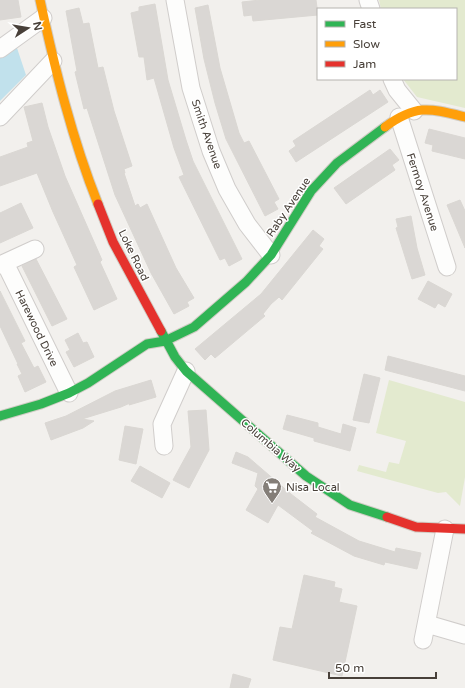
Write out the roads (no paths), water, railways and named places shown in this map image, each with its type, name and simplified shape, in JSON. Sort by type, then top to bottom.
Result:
[{"type":"street","name":"Loke Road","points":[[40,0],[53,61],[85,172],[113,242],[166,341]]},
{"type":"street","name":"Smith Avenue","points":[[175,0],[191,88],[211,151],[227,189],[247,224],[271,255]]},
{"type":"street","points":[[0,49],[43,18]]},
{"type":"street","points":[[0,117],[53,61]]},
{"type":"street","points":[[392,80],[406,114],[432,109],[465,117]]},
{"type":"street","name":"Raby Avenue","points":[[166,341],[194,327],[246,282],[271,255],[311,191],[336,163],[406,114]]},
{"type":"street","name":"Fermoy Avenue","points":[[406,114],[447,267]]},
{"type":"street","name":"Harewood Drive","points":[[35,249],[2,264],[69,393]]},
{"type":"street","points":[[0,416],[42,404],[69,393],[88,383],[147,344],[166,341]]},
{"type":"street","name":"Columbia Way","points":[[166,341],[175,357],[186,371],[306,476],[327,491],[350,504],[416,527],[465,529]]},
{"type":"street","points":[[164,446],[162,424],[186,371]]},
{"type":"street","points":[[423,640],[445,529]]},
{"type":"street","points":[[427,624],[465,635]]},
{"type":"water","points":[[16,45],[26,75],[0,101],[0,55]]},
{"type":"place","name":"Nisa Local","points":[[272,504]]}]
